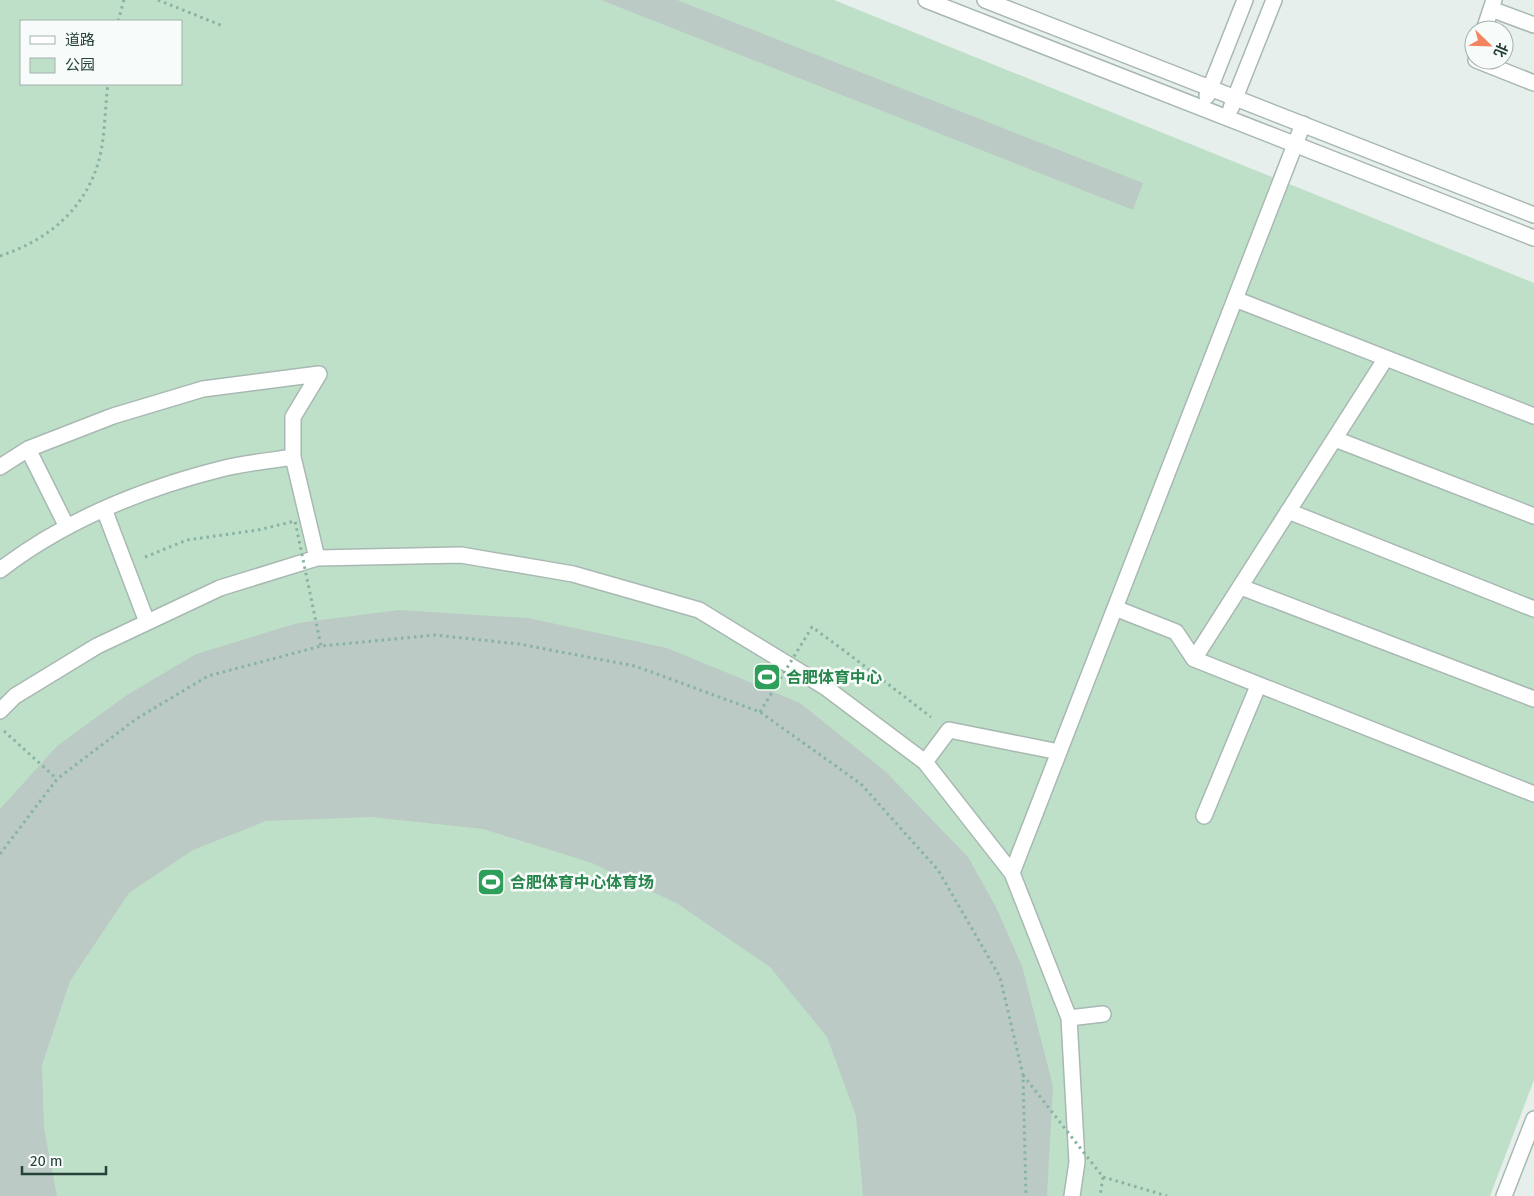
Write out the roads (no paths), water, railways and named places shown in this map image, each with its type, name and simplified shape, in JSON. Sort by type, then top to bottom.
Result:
[{"type":"street","points":[[926,0],[1534,238]]},
{"type":"street","points":[[984,0],[1534,215]]},
{"type":"street","points":[[1203,109],[1245,0]]},
{"type":"street","points":[[1227,118],[1274,0]]},
{"type":"street","points":[[1487,20],[1493,4],[1534,25]]},
{"type":"street","points":[[1502,70],[1534,82]]},
{"type":"street","points":[[1012,873],[1303,124]]},
{"type":"street","points":[[1235,299],[1534,416]]},
{"type":"street","points":[[1194,659],[1386,358]]},
{"type":"street","points":[[0,467],[28,449],[113,416],[203,389],[319,374],[293,417],[293,458],[317,558]]},
{"type":"street","points":[[1335,438],[1534,516]]},
{"type":"street","points":[[28,449],[66,525]]},
{"type":"street","points":[[0,570],[66,525],[155,488],[223,468],[293,458]]},
{"type":"street","points":[[104,509],[147,622]]},
{"type":"street","points":[[1288,511],[1534,609]]},
{"type":"street","points":[[0,711],[15,696],[97,646],[220,588],[317,558],[462,555],[573,574],[699,610],[826,687],[924,762],[1012,873],[1069,1018],[1077,1162],[1072,1196]]},
{"type":"street","points":[[1241,587],[1534,699]]},
{"type":"street","points":[[1115,608],[1176,632],[1194,659],[1534,794]]},
{"type":"street","points":[[1204,816],[1258,686]]},
{"type":"street","points":[[924,762],[949,730],[1059,752]]},
{"type":"street","points":[[1069,1018],[1103,1014]]},
{"type":"street","points":[[1504,1196],[1534,1119]]},
{"type":"place","name":"合肥体育中心","points":[[767,677]]},
{"type":"place","name":"合肥体育中心体育场","points":[[491,882]]}]
